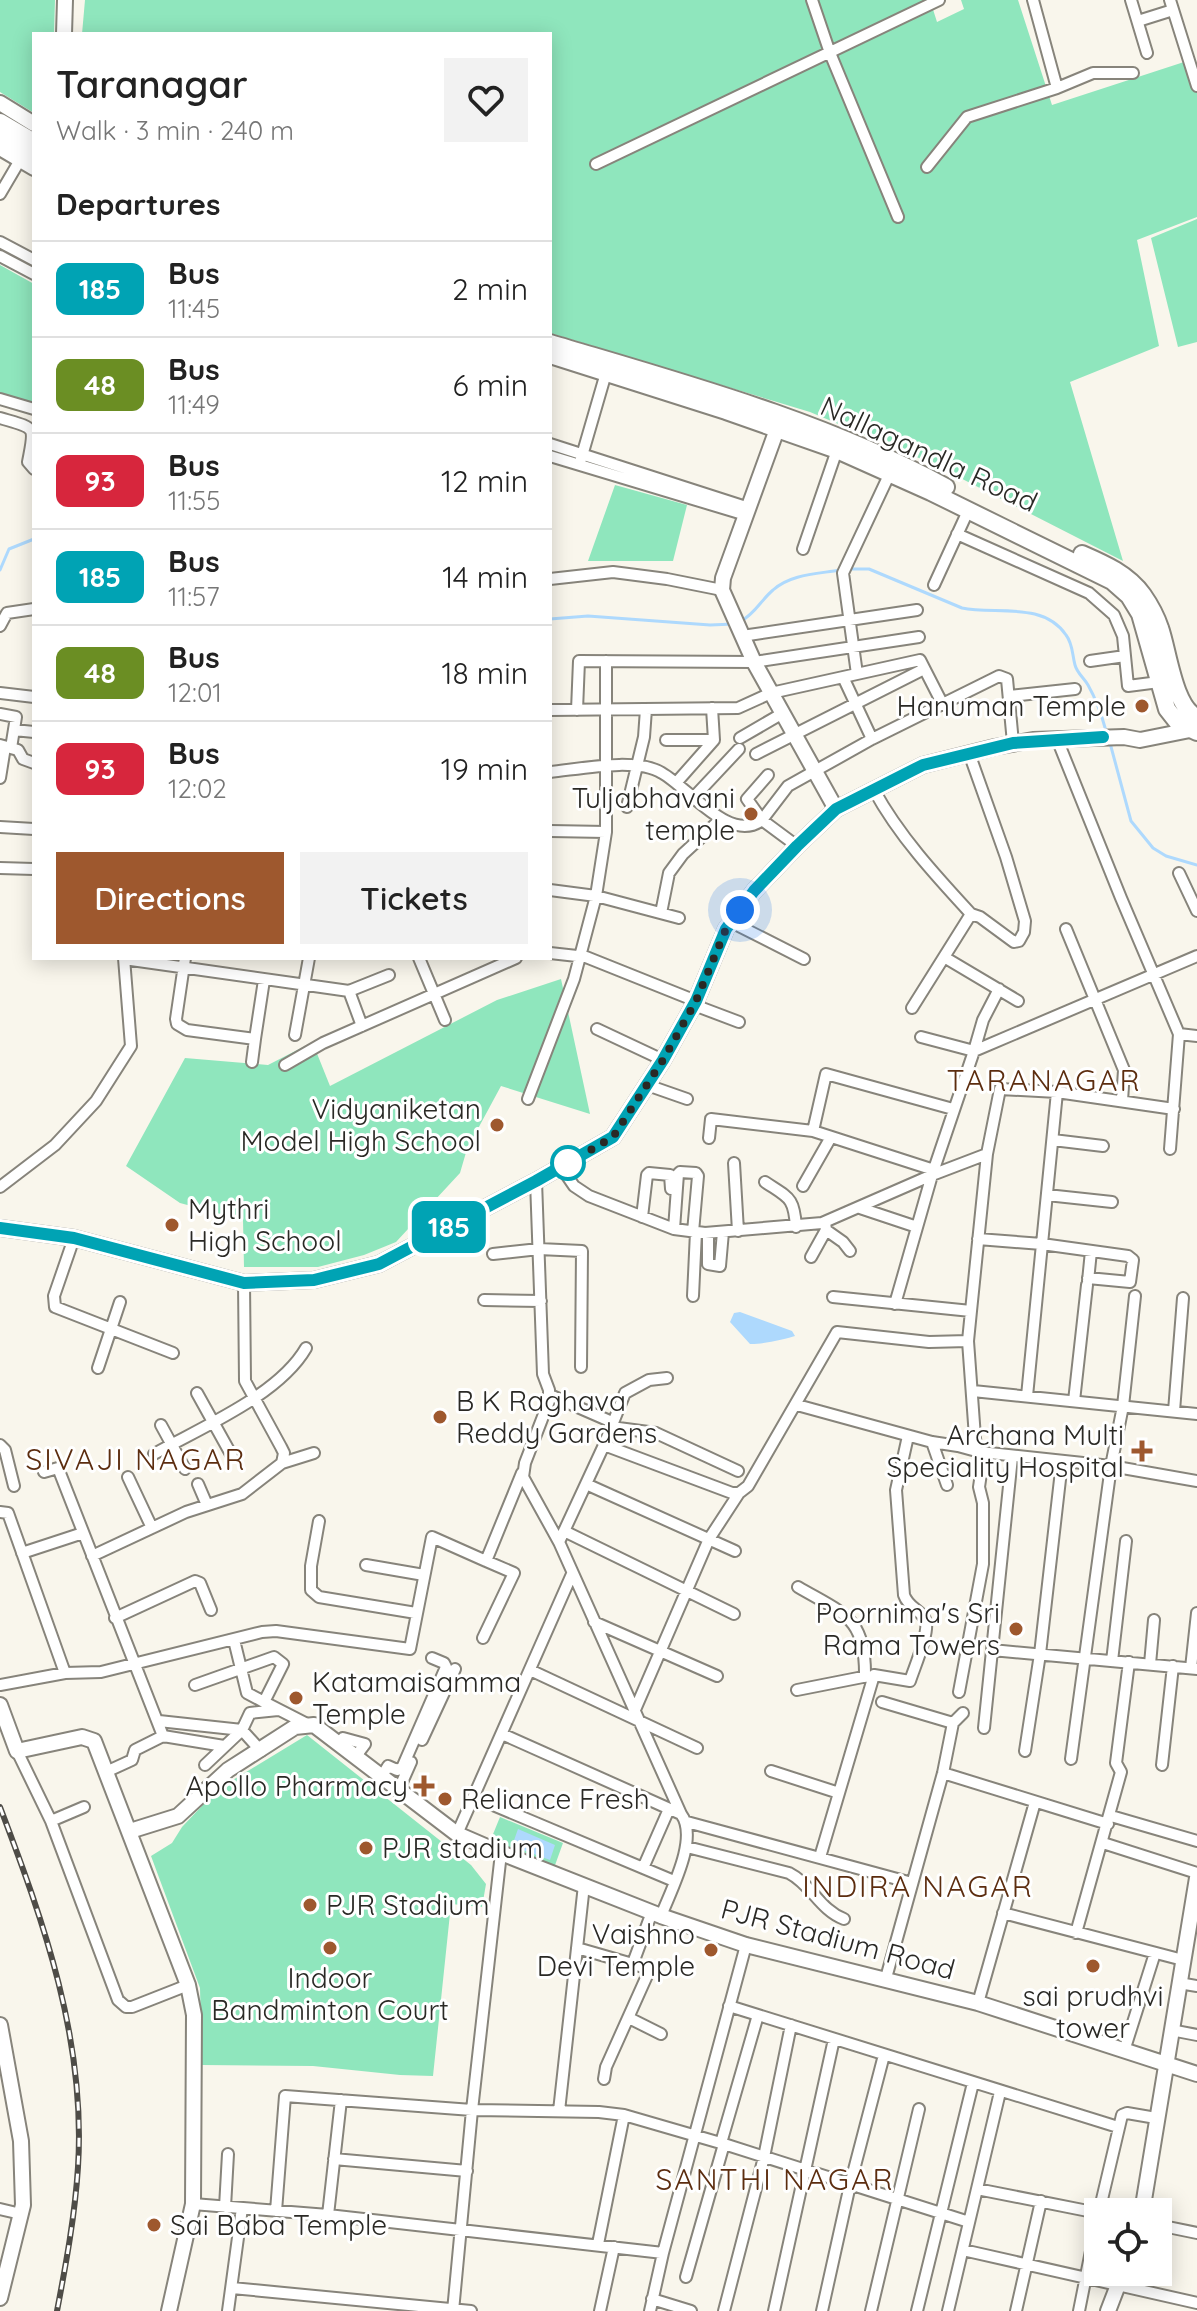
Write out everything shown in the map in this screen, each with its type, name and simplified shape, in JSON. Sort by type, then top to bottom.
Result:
[{"type":"main road","points":[[0,122],[32,141]]},
{"type":"main road","points":[[0,136],[27,158]]},
{"type":"main road","name":"Nallagandla Road","points":[[552,344],[895,462],[1115,576],[1141,592],[1150,605],[1159,624],[1179,696],[1192,715],[1186,722],[1159,682],[1140,614],[1115,576],[779,422],[552,356]]},
{"type":"street","points":[[64,32],[65,0]]},
{"type":"street","points":[[812,0],[830,53],[898,217]]},
{"type":"street","points":[[596,164],[939,0]]},
{"type":"street","points":[[1033,0],[1057,88]]},
{"type":"street","points":[[1131,0],[1147,53]]},
{"type":"street","points":[[1138,21],[1172,5],[1197,86]]},
{"type":"street","points":[[927,167],[967,117],[1093,73],[1133,73]]},
{"type":"street","points":[[0,103],[32,123]]},
{"type":"street","points":[[0,148],[27,158],[0,194]]},
{"type":"street","points":[[0,242],[32,259]]},
{"type":"street","points":[[0,256],[32,273]]},
{"type":"street","points":[[581,460],[606,373]]},
{"type":"street","points":[[0,399],[32,408]]},
{"type":"street","points":[[0,418],[32,431]]},
{"type":"street","points":[[779,422],[723,578],[722,590],[754,662],[836,809]]},
{"type":"street","points":[[552,445],[581,460],[747,512]]},
{"type":"street","points":[[32,447],[28,462],[32,467]]},
{"type":"street","points":[[803,549],[837,450]]},
{"type":"street","points":[[552,456],[581,460]]},
{"type":"street","points":[[857,674],[842,578],[890,473]]},
{"type":"street","points":[[934,585],[968,511]]},
{"type":"street","points":[[957,534],[1089,593],[1114,615],[1123,636],[1128,686],[1159,682]]},
{"type":"street","points":[[552,579],[613,572],[722,590]]},
{"type":"street","points":[[0,626],[7,613],[32,609]]},
{"type":"street","points":[[741,634],[917,610]]},
{"type":"street","points":[[577,710],[578,661],[754,662],[919,637]]},
{"type":"street","points":[[1090,661],[1125,656]]},
{"type":"street","points":[[552,710],[738,708],[771,693],[920,660],[943,705]]},
{"type":"street","points":[[528,1099],[574,979],[596,896],[606,832],[606,661]]},
{"type":"street","points":[[756,754],[924,669]]},
{"type":"street","points":[[552,772],[637,766],[656,770],[721,819],[744,828],[762,820],[788,786],[872,739],[999,676],[1007,679],[1013,743]]},
{"type":"street","points":[[843,677],[872,739]]},
{"type":"street","points":[[1010,696],[1075,689]]},
{"type":"street","points":[[0,701],[0,693],[32,697]]},
{"type":"street","points":[[676,783],[714,740],[712,708]]},
{"type":"street","points":[[627,807],[644,737],[646,709]]},
{"type":"street","points":[[694,797],[739,744],[783,713]]},
{"type":"street","points":[[0,714],[16,717],[24,731],[9,748],[0,778]]},
{"type":"street","points":[[0,1228],[74,1238],[244,1283],[314,1280],[379,1264],[613,1137],[663,1060],[695,1003],[726,929],[754,891],[836,809],[923,765],[969,753],[1013,743],[1114,737],[1186,722]]},
{"type":"street","points":[[1057,739],[1179,1034],[1170,1149]]},
{"type":"street","points":[[666,740],[714,740]]},
{"type":"street","points":[[9,748],[32,762]]},
{"type":"street","points":[[874,790],[886,812],[934,874],[971,914],[1014,942],[1019,941],[1025,921],[969,753]]},
{"type":"street","points":[[768,775],[747,799],[762,820],[797,846]]},
{"type":"street","points":[[661,913],[669,873],[683,854],[721,819]]},
{"type":"street","points":[[0,827],[32,829]]},
{"type":"street","points":[[552,831],[606,832]]},
{"type":"street","points":[[0,868],[32,869]]},
{"type":"street","points":[[1179,873],[1197,911]]},
{"type":"street","points":[[552,890],[596,896],[679,918]]},
{"type":"street","points":[[912,1008],[971,914]]},
{"type":"street","points":[[731,922],[804,959]]},
{"type":"street","points":[[1066,929],[1124,1070],[1122,1101]]},
{"type":"street","points":[[552,953],[595,961],[739,1022]]},
{"type":"street","points":[[921,1037],[974,1051],[1197,956]]},
{"type":"street","points":[[944,957],[1018,1001]]},
{"type":"street","points":[[0,1187],[55,1145],[96,1101],[131,1046],[124,960]]},
{"type":"street","points":[[144,960],[184,962],[264,980],[349,991],[389,975]]},
{"type":"street","points":[[295,1035],[309,960]]},
{"type":"street","points":[[420,960],[445,1020]]},
{"type":"street","points":[[285,1065],[432,993],[511,960]]},
{"type":"street","points":[[184,962],[176,1011],[177,1024],[187,1030],[255,1039]]},
{"type":"street","points":[[252,1062],[264,980]]},
{"type":"street","points":[[895,1304],[953,1109],[983,1020],[999,989]]},
{"type":"street","points":[[349,991],[362,1026]]},
{"type":"street","points":[[597,1029],[663,1060]]},
{"type":"street","points":[[1179,1034],[1197,1036]]},
{"type":"street","points":[[813,1131],[826,1074],[953,1109]]},
{"type":"street","points":[[647,1085],[687,1099]]},
{"type":"street","points":[[959,1692],[983,1564],[980,1452],[968,1341],[987,1154],[1000,1089],[1057,1092],[1174,1109]]},
{"type":"street","points":[[1027,1396],[1057,1092]]},
{"type":"street","points":[[709,1138],[711,1119],[813,1131],[933,1172]]},
{"type":"street","points":[[803,1186],[831,1137]]},
{"type":"street","points":[[1053,1140],[1103,1146]]},
{"type":"street","points":[[561,1167],[574,1186],[589,1196],[671,1228],[708,1233],[825,1226],[933,1172],[987,1154]]},
{"type":"street","points":[[734,1163],[738,1231]]},
{"type":"street","points":[[671,1228],[678,1174],[696,1173],[693,1296]]},
{"type":"street","points":[[642,1217],[647,1175],[670,1175],[671,1228]]},
{"type":"street","points":[[486,1561],[550,1395],[543,1374],[536,1181]]},
{"type":"street","points":[[765,1182],[791,1199],[795,1206],[796,1227]]},
{"type":"street","points":[[1047,1195],[1112,1202]]},
{"type":"street","points":[[860,1208],[917,1227]]},
{"type":"street","points":[[825,1226],[850,1251]]},
{"type":"street","points":[[811,1257],[825,1226]]},
{"type":"street","points":[[708,1233],[708,1264],[720,1266],[723,1232]]},
{"type":"street","points":[[74,1238],[54,1296],[55,1307],[173,1353]]},
{"type":"street","points":[[978,1239],[1042,1244],[1130,1257],[1133,1260],[1128,1283],[1088,1282]]},
{"type":"street","points":[[493,1254],[539,1249],[578,1250],[583,1254],[581,1367]]},
{"type":"street","points":[[1074,1401],[1091,1251]]},
{"type":"street","points":[[244,1283],[244,1374],[284,1453],[282,1463]]},
{"type":"street","points":[[1071,1759],[1111,1466],[1123,1406],[1135,1296]]},
{"type":"street","points":[[833,1297],[971,1311]]},
{"type":"street","points":[[1174,1411],[1183,1298]]},
{"type":"street","points":[[484,1300],[541,1301]]},
{"type":"street","points":[[98,1368],[120,1302]]},
{"type":"street","points":[[636,1716],[709,1539],[739,1493],[748,1486],[837,1332],[929,1342],[968,1341]]},
{"type":"street","points":[[154,1454],[254,1398],[291,1370],[306,1348]]},
{"type":"street","points":[[561,1537],[627,1390],[649,1380],[667,1378]]},
{"type":"street","points":[[973,1391],[1197,1414]]},
{"type":"street","points":[[197,1393],[232,1456]]},
{"type":"street","points":[[550,1395],[611,1424],[656,1433],[738,1471]]},
{"type":"street","points":[[797,1405],[908,1436],[980,1452],[1111,1466],[1197,1481]]},
{"type":"street","points":[[161,1425],[185,1469]]},
{"type":"street","points":[[797,1690],[870,1676],[910,1681],[928,1627],[924,1616],[908,1604],[904,1595],[896,1490],[908,1436]]},
{"type":"street","points":[[932,1442],[947,1485]]},
{"type":"street","points":[[0,1445],[5,1450],[14,1486]]},
{"type":"street","points":[[604,1445],[739,1493]]},
{"type":"street","points":[[92,1556],[207,1505],[242,1494],[282,1463],[314,1453]]},
{"type":"street","points":[[984,1728],[1012,1457]]},
{"type":"street","points":[[1025,1751],[1040,1654],[1062,1462]]},
{"type":"street","points":[[44,1472],[58,1468],[163,1736]]},
{"type":"street","points":[[523,1471],[525,1482],[561,1537],[572,1574],[684,1818],[687,1847],[674,1881],[633,1963]]},
{"type":"street","points":[[128,1477],[152,1528]]},
{"type":"street","points":[[198,1484],[207,1505]]},
{"type":"street","points":[[586,1484],[735,1551]]},
{"type":"street","points":[[0,1512],[8,1513],[65,1673]]},
{"type":"street","points":[[319,1521],[311,1566],[311,1590],[319,1597],[416,1613]]},
{"type":"street","points":[[22,1553],[83,1533]]},
{"type":"street","points":[[0,1685],[65,1673],[101,1672],[276,1631],[410,1649],[432,1537],[514,1573],[483,1638]]},
{"type":"street","points":[[561,1537],[734,1614]]},
{"type":"street","points":[[1112,1661],[1126,1541]]},
{"type":"street","points":[[366,1565],[424,1575]]},
{"type":"street","points":[[457,1834],[572,1574]]},
{"type":"street","points":[[115,1618],[195,1581],[200,1583],[211,1610]]},
{"type":"street","points":[[798,1587],[844,1614],[858,1629],[870,1676],[820,1857]]},
{"type":"street","points":[[992,1650],[1194,1668],[1197,1613]]},
{"type":"street","points":[[1150,1664],[1154,1620]]},
{"type":"street","points":[[594,1622],[717,1676]]},
{"type":"street","points":[[234,1640],[247,1693],[307,1724]]},
{"type":"street","points":[[195,1685],[274,1657],[283,1664],[264,1702]]},
{"type":"street","points":[[382,1776],[388,1766],[397,1770],[402,1768],[446,1667],[432,1658]]},
{"type":"street","points":[[1076,1933],[1121,1772],[1116,1763],[1129,1662]]},
{"type":"street","points":[[1162,1765],[1173,1666]]},
{"type":"street","points":[[399,1789],[455,1669]]},
{"type":"street","points":[[530,1670],[636,1716],[697,1748]]},
{"type":"street","points":[[882,1702],[953,1723]]},
{"type":"street","points":[[0,1705],[17,1751],[51,1821],[118,2000],[126,2007],[132,2007],[188,1985]]},
{"type":"street","points":[[205,1765],[242,1730],[252,1712],[278,1710]]},
{"type":"street","points":[[886,1978],[943,1773],[953,1723],[963,1713]]},
{"type":"street","points":[[159,1721],[242,1730],[261,1751]]},
{"type":"street","points":[[130,1831],[178,1816],[228,1770],[295,1727],[307,1724]]},
{"type":"street","name":"PJR Stadium Road","points":[[307,1724],[314,1725],[340,1744],[457,1834],[656,1914],[746,1945],[978,2003],[1197,2074]]},
{"type":"street","points":[[502,1734],[684,1818],[912,1883]]},
{"type":"street","points":[[108,1771],[132,1760],[135,1750],[163,1736],[224,1746]]},
{"type":"street","points":[[17,1751],[82,1737],[94,1741],[188,1985],[194,2015],[193,2204],[169,2311]]},
{"type":"street","points":[[771,1771],[839,1793]]},
{"type":"street","points":[[943,1773],[1035,1802],[1197,1841]]},
{"type":"street","points":[[474,1797],[674,1881]]},
{"type":"street","points":[[978,2003],[1035,1802]]},
{"type":"street","points":[[51,1821],[84,1807]]},
{"type":"street","points":[[643,1868],[669,1809]]},
{"type":"street","points":[[1103,1843],[1197,1876],[1192,1936],[1183,1960],[1144,2198]]},
{"type":"street","points":[[687,1847],[789,1873],[799,1878],[830,1912],[844,1919]]},
{"type":"street","points":[[454,2310],[472,2110],[501,1853]]},
{"type":"street","points":[[559,2111],[584,1885]]},
{"type":"street","points":[[1003,1913],[1183,1960]]},
{"type":"street","points":[[691,2311],[651,2305],[746,1945]]},
{"type":"street","points":[[577,1948],[647,1967],[650,1973],[606,2067],[604,2079]]},
{"type":"street","points":[[1124,2051],[1155,1953]]},
{"type":"street","points":[[1179,1983],[1197,1986]]},
{"type":"street","points":[[729,2006],[1118,2127]]},
{"type":"street","points":[[686,2277],[758,2015]]},
{"type":"street","points":[[629,2018],[661,2034]]},
{"type":"street","points":[[0,2025],[21,2141],[21,2214],[0,2298]]},
{"type":"street","points":[[724,2311],[764,2157],[791,2025]]},
{"type":"street","points":[[1171,2030],[1197,2035]]},
{"type":"street","points":[[774,2311],[834,2039]]},
{"type":"street","points":[[822,2311],[850,2185],[884,2055]]},
{"type":"street","points":[[917,2311],[973,2083]]},
{"type":"street","points":[[948,2311],[1000,2092]]},
{"type":"street","points":[[276,2211],[285,2096],[472,2110],[599,2110],[695,2135],[969,2222]]},
{"type":"street","points":[[328,2215],[341,2100]]},
{"type":"street","points":[[871,2311],[919,2109]]},
{"type":"street","points":[[1102,2198],[1122,2115],[1127,2113],[1156,2118]]},
{"type":"street","points":[[598,2244],[624,2115]]},
{"type":"street","points":[[225,2207],[228,2154]]},
{"type":"street","points":[[334,2159],[467,2171]]},
{"type":"street","points":[[977,2189],[1084,2211]]},
{"type":"street","points":[[1016,2311],[1041,2201]]},
{"type":"street","points":[[193,2204],[328,2215],[663,2253]]},
{"type":"street","points":[[228,2311],[242,2208]]},
{"type":"street","points":[[0,2209],[21,2214]]},
{"type":"street","points":[[1172,2228],[1197,2233]]},
{"type":"street","points":[[600,2311],[614,2247]]},
{"type":"street","points":[[963,2250],[1084,2278]]},
{"type":"street","points":[[1079,2311],[1084,2286]]},
{"type":"street","points":[[1108,2311],[1118,2286]]},
{"type":"street","points":[[1143,2286],[1197,2303]]},
{"type":"street","points":[[232,2288],[471,2311]]},
{"type":"green space","points":[[0,0],[55,0],[54,32],[32,32],[32,112],[0,92]]},
{"type":"green space","points":[[85,0],[930,0],[937,22],[964,9],[961,0],[1018,0],[1052,105],[1184,62],[1197,92],[1197,217],[1137,240],[1159,346],[1070,382],[1123,561],[933,464],[810,412],[552,334],[552,32],[82,32]]},
{"type":"green space","points":[[1197,219],[1197,342],[1178,347],[1151,238]]},
{"type":"green space","points":[[0,265],[32,283],[32,405],[0,394]]},
{"type":"green space","points":[[615,485],[687,505],[673,561],[588,561]]},
{"type":"green space","points":[[561,979],[590,1114],[501,1086],[467,1149],[460,1173],[396,1242],[364,1255],[318,1267],[244,1267],[243,1220],[180,1203],[126,1166],[185,1058],[268,1065],[305,1046],[316,1051],[330,1086],[497,1000]]},
{"type":"green space","name":"PJR Stadium","points":[[307,1735],[471,1865],[486,1884],[482,1907],[451,1904],[433,2076],[313,2066],[202,2065],[200,1988],[151,1856],[172,1843],[182,1827],[218,1789]]},
{"type":"green space","points":[[500,1817],[563,1843],[554,1868],[489,1844]]},
{"type":"water","points":[[740,1312],[792,1331],[795,1336],[750,1344],[730,1322],[734,1313]]},
{"type":"water","points":[[518,1829],[555,1845],[550,1860],[512,1846]]},
{"type":"waterway","points":[[0,570],[9,549],[32,540]]},
{"type":"waterway","points":[[848,569],[869,569],[962,608],[1018,611],[1045,617],[1056,624],[1070,642],[1076,668],[1094,696],[1106,731]]},
{"type":"waterway","points":[[741,621],[780,585],[805,576],[840,570]]},
{"type":"waterway","points":[[552,619],[588,616],[734,624]]},
{"type":"waterway","points":[[1110,743],[1131,821],[1153,848],[1166,856],[1197,865]]},
{"type":"railway","points":[[0,1807],[46,1938],[68,2028],[75,2073],[79,2120],[77,2185],[57,2311]]},
{"type":"bus line","name":"185","points":[[0,1228],[74,1238],[244,1283],[314,1280],[379,1264],[613,1137],[663,1060],[696,1001],[726,929],[754,891],[836,809],[923,765],[1013,743],[1103,737]]},
{"type":"place","name":"Hanuman Temple","points":[[1142,706]]},
{"type":"place","name":"Tuljabhavani temple","points":[[751,814]]},
{"type":"place","name":"Vidyaniketan Model High School","points":[[497,1125]]},
{"type":"place","name":"Mythri High School","points":[[172,1225]]},
{"type":"place","name":"B K Raghava Reddy Gardens","points":[[440,1417]]},
{"type":"place","name":"Archana Multi Speciality Hospital","points":[[1142,1451]]},
{"type":"place","name":"Poornima's Sri Rama Towers","points":[[1016,1629]]},
{"type":"place","name":"Katamaisamma Temple","points":[[296,1698]]},
{"type":"place","name":"Apollo Pharmacy","points":[[424,1786]]},
{"type":"place","name":"Reliance Fresh","points":[[445,1799]]},
{"type":"place","name":"PJR stadium","points":[[366,1848]]},
{"type":"place","name":"PJR Stadium","points":[[310,1905]]},
{"type":"place","name":"Indoor Bandminton Court","points":[[330,1948]]},
{"type":"place","name":"Vaishno Devi Temple","points":[[711,1950]]},
{"type":"place","name":"sai prudhvi tower","points":[[1093,1966]]},
{"type":"place","name":"Sai Baba Temple","points":[[154,2225]]},
{"type":"district","name":"TARANAGAR","points":[[1044,1081]]},
{"type":"district","name":"SIVAJI NAGAR","points":[[136,1460]]},
{"type":"district","name":"INDIRA NAGAR","points":[[918,1887]]},
{"type":"district","name":"SANTHI NAGAR","points":[[775,2180]]},
{"type":"route","points":[[568,1163],[561,1167],[613,1137],[663,1060],[696,1001],[726,929],[740,910]]}]
